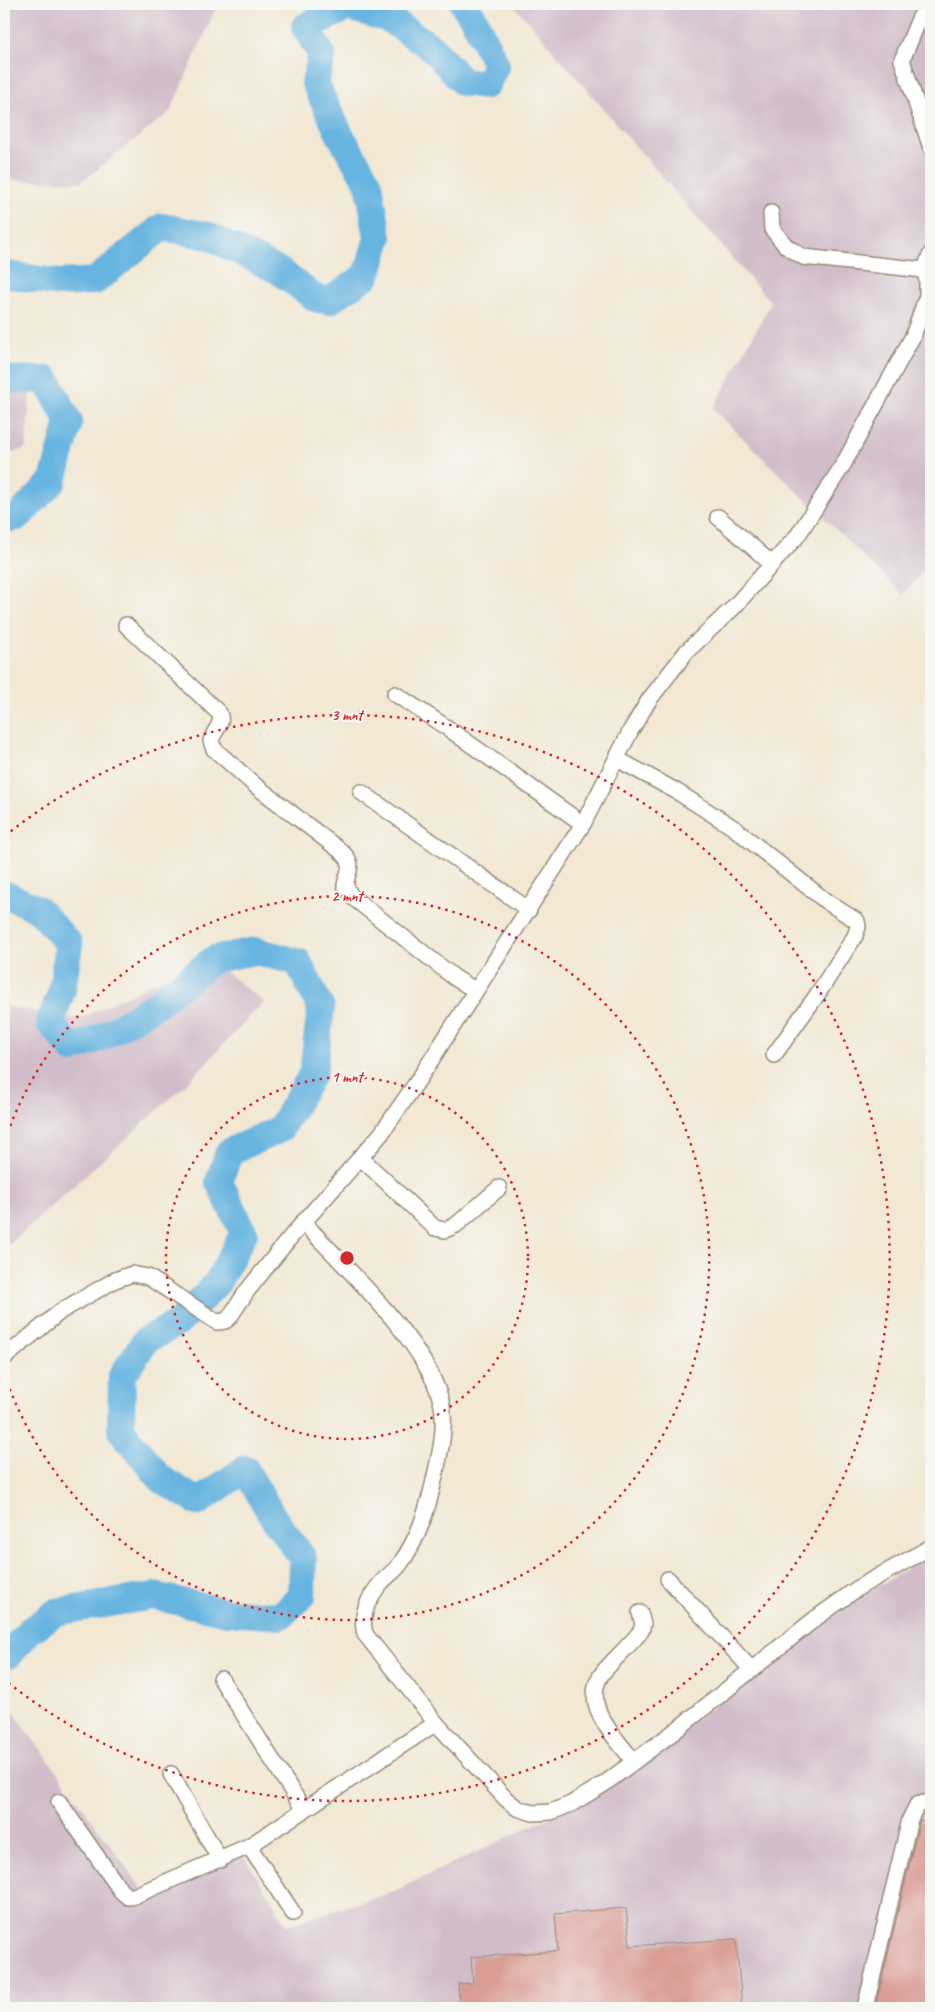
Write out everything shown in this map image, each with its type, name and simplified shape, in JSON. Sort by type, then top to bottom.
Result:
[{"type":"street","points":[[931,4],[920,17],[902,60],[931,148]]},
{"type":"street","points":[[771,213],[772,229],[786,246],[802,256],[924,270]]},
{"type":"street","points":[[4,1358],[61,1312],[115,1280],[132,1274],[148,1277],[213,1320],[220,1322],[229,1318],[247,1291],[303,1222],[381,1134],[419,1079],[583,824],[631,730],[650,700],[687,651],[733,608],[798,534],[844,465],[913,336],[927,296],[927,280],[924,270],[931,254]]},
{"type":"street","points":[[718,517],[772,564]]},
{"type":"street","points":[[126,625],[219,713],[221,718],[220,724],[211,741],[214,749],[256,786],[349,859],[350,869],[345,885],[351,896],[455,978],[475,990]]},
{"type":"street","points":[[396,694],[583,824]]},
{"type":"street","points":[[617,759],[676,792],[734,828],[827,902],[857,921],[858,927],[855,936],[817,995],[774,1055]]},
{"type":"street","points":[[361,792],[529,910]]},
{"type":"street","points":[[360,1157],[435,1228],[440,1230],[456,1225],[499,1188]]},
{"type":"street","points":[[303,1222],[386,1312],[415,1349],[428,1367],[442,1402],[443,1418],[436,1471],[423,1524],[400,1565],[381,1582],[370,1598],[364,1611],[362,1622],[365,1634],[436,1723],[506,1800],[517,1808],[533,1813],[551,1812],[571,1804],[604,1784],[816,1618],[861,1586],[931,1547]]},
{"type":"street","points":[[668,1579],[752,1670]]},
{"type":"street","points":[[634,1761],[608,1729],[598,1709],[595,1692],[602,1673],[641,1631],[643,1624],[640,1613]]},
{"type":"street","points":[[222,1679],[304,1810]]},
{"type":"street","points":[[59,1802],[121,1891],[128,1896],[134,1896],[249,1846],[436,1723]]},
{"type":"street","points":[[171,1774],[220,1860]]},
{"type":"street","points":[[865,2008],[910,1819],[917,1805],[931,1805]]},
{"type":"street","points":[[249,1846],[293,1913]]},
{"type":"shaded area","points":[[4,4],[218,4],[170,112],[81,182],[4,180]]},
{"type":"shaded area","points":[[513,4],[931,4],[931,562],[903,595],[713,409],[771,303]]},
{"type":"shaded area","points":[[4,383],[30,393],[26,448],[4,456]]},
{"type":"shaded area","points":[[206,957],[264,1002],[182,1088],[4,1249],[4,1006],[79,1019]]},
{"type":"shaded area","points":[[931,1553],[931,2008],[4,2008],[4,1699],[143,1890],[237,1845],[287,1925],[390,1893],[594,1796],[846,1607]]},
{"type":"building","points":[[920,1820],[931,1823],[931,2008],[875,2008]]},
{"type":"building","points":[[626,1908],[630,1946],[736,1939],[742,2008],[460,2008],[458,1984],[473,1983],[471,1957],[558,1951],[555,1914]]},
{"type":"waterway","points":[[4,274],[60,283],[95,281],[162,227],[209,236],[279,271],[315,298],[329,301],[367,275],[378,238],[369,184],[340,135],[315,83],[322,55],[305,27],[349,7],[389,19],[431,47],[463,82],[486,85],[496,65],[473,17],[463,4]]},
{"type":"waterway","points":[[4,379],[47,380],[69,422],[53,481],[18,517],[4,519]]},
{"type":"waterway","points":[[4,894],[38,909],[69,944],[62,990],[50,1023],[72,1049],[106,1035],[155,1005],[214,959],[255,951],[298,962],[321,1008],[313,1073],[280,1129],[229,1152],[219,1182],[244,1233],[217,1283],[178,1323],[146,1340],[122,1376],[121,1430],[161,1479],[198,1502],[245,1469],[273,1517],[303,1558],[302,1596],[280,1616],[227,1612],[154,1596],[56,1612],[28,1632],[9,1655],[4,1655]]}]
